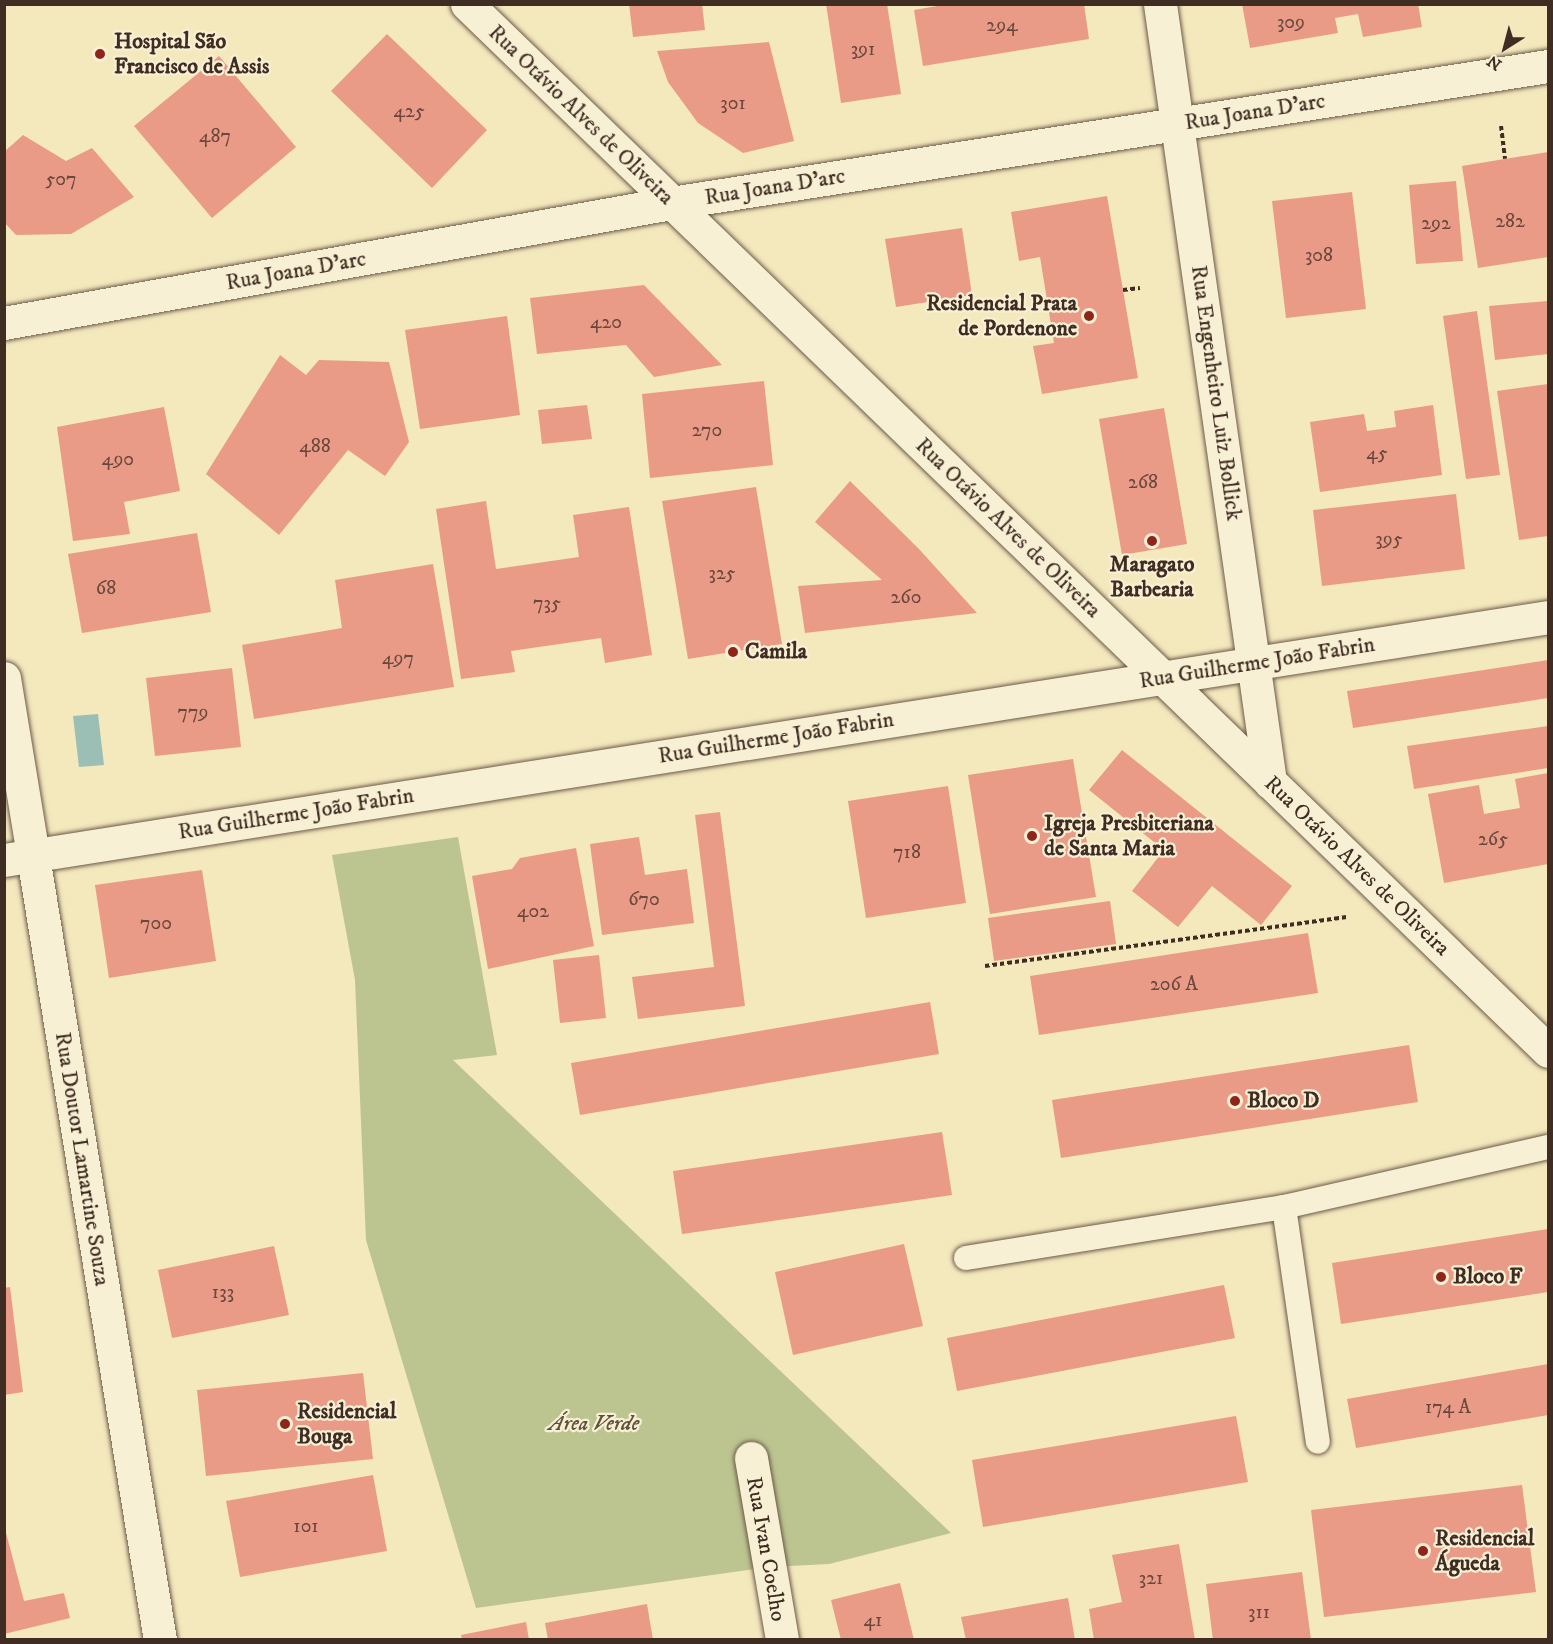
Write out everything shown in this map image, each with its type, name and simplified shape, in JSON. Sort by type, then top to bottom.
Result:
[{"type":"street","name":"Rua Otávio Alves de Oliveira","points":[[467,4],[1548,1051]]},
{"type":"street","name":"Rua Engenheiro Luiz Bollick","points":[[1160,4],[1270,782]]},
{"type":"street","name":"Rua Joana D'arc","points":[[4,323],[671,203],[1548,66]]},
{"type":"street","name":"Rua Guilherme João Fabrin","points":[[19,858],[1548,617]]},
{"type":"street","name":"Rua Doutor Lamartine Souza","points":[[4,678],[19,858],[160,1640]]},
{"type":"street","name":"Rua Ivan Coelho","points":[[751,1458],[782,1640]]},
{"type":"lane","points":[[966,1258],[1284,1207],[1548,1147]]},
{"type":"lane","points":[[1284,1207],[1318,1442]]},
{"type":"path","points":[[1501,126],[1505,159]]},
{"type":"path","points":[[1123,290],[1140,288]]},
{"type":"path","points":[[985,966],[1354,916]]},
{"type":"green space","name":"Área Verde","points":[[458,837],[497,1055],[453,1060],[951,1533],[829,1564],[769,1567],[476,1608],[366,1240],[355,980],[332,855]]},
{"type":"water","points":[[98,714],[104,765],[79,767],[73,716]]},
{"type":"building","points":[[629,4],[702,4],[705,30],[633,37]]},
{"type":"building","points":[[826,4],[887,4],[901,94],[841,103]]},
{"type":"building","points":[[949,4],[1084,4],[1089,39],[923,66],[914,10]]},
{"type":"building","points":[[1242,4],[1418,4],[1422,27],[1363,37],[1358,14],[1335,18],[1338,33],[1250,48]]},
{"type":"building","points":[[387,34],[487,130],[432,188],[331,91]]},
{"type":"building","points":[[769,42],[794,141],[743,153],[698,123],[668,82],[657,51]]},
{"type":"building","points":[[219,56],[296,147],[212,218],[134,126]]},
{"type":"building","points":[[23,135],[66,161],[92,148],[134,197],[71,234],[16,235],[4,222],[4,152]]},
{"type":"building","points":[[1548,152],[1548,257],[1478,268],[1462,166]]},
{"type":"building","points":[[1456,181],[1463,261],[1416,264],[1409,185]]},
{"type":"building","points":[[1352,192],[1366,309],[1286,318],[1272,201]]},
{"type":"building","name":"Residencial Prata de Pordenone","points":[[1107,196],[1138,378],[1042,394],[1033,346],[1054,343],[1040,257],[1019,261],[1011,212]]},
{"type":"building","points":[[962,228],[972,295],[896,307],[885,239]]},
{"type":"building","points":[[644,285],[722,365],[654,377],[626,345],[537,354],[530,298]]},
{"type":"building","points":[[1548,301],[1548,354],[1495,360],[1489,306]]},
{"type":"building","points":[[1477,311],[1500,475],[1466,479],[1443,316]]},
{"type":"building","points":[[507,316],[520,415],[420,429],[405,330]]},
{"type":"building","points":[[280,355],[306,375],[319,360],[389,362],[409,442],[385,476],[348,450],[279,535],[206,474]]},
{"type":"building","points":[[764,381],[773,465],[650,478],[642,394]]},
{"type":"building","points":[[1548,384],[1548,536],[1519,540],[1497,391]]},
{"type":"building","points":[[587,405],[592,439],[542,444],[538,410]]},
{"type":"building","points":[[1433,405],[1442,475],[1320,492],[1310,422],[1364,414],[1367,431],[1396,427],[1394,411]]},
{"type":"building","points":[[164,407],[180,491],[124,502],[130,534],[73,541],[57,427]]},
{"type":"building","points":[[1164,408],[1187,544],[1122,555],[1099,419]]},
{"type":"building","points":[[850,481],[919,549],[977,613],[805,633],[798,586],[882,580],[815,522]]},
{"type":"building","points":[[756,487],[782,644],[688,659],[662,501]]},
{"type":"building","points":[[1456,494],[1465,569],[1322,586],[1313,510]]},
{"type":"building","points":[[486,501],[496,569],[579,557],[573,515],[629,507],[652,655],[605,663],[601,638],[511,651],[515,672],[461,679],[436,509]]},
{"type":"building","points":[[197,533],[211,612],[82,633],[68,554]]},
{"type":"building","points":[[433,564],[454,687],[254,719],[242,645],[342,628],[335,580]]},
{"type":"building","points":[[1548,660],[1548,698],[1353,728],[1347,691]]},
{"type":"building","points":[[232,668],[241,747],[155,756],[146,678]]},
{"type":"building","points":[[1548,726],[1548,768],[1414,789],[1407,746]]},
{"type":"building","points":[[1122,750],[1292,886],[1261,925],[1212,886],[1178,927],[1132,891],[1164,850],[1089,790]]},
{"type":"building","name":"Igreja Presbiteriana de Santa Maria","points":[[1073,759],[1096,897],[990,914],[968,775]]},
{"type":"building","points":[[1548,773],[1548,864],[1444,883],[1428,794],[1479,785],[1484,814],[1520,808],[1515,779]]},
{"type":"building","points":[[948,786],[966,903],[866,918],[848,801]]},
{"type":"building","points":[[720,812],[745,1006],[638,1019],[632,977],[714,967],[695,815]]},
{"type":"building","points":[[639,837],[645,875],[687,869],[694,923],[602,935],[590,844]]},
{"type":"building","points":[[576,848],[594,946],[488,969],[472,876],[512,869],[520,858]]},
{"type":"building","points":[[202,870],[216,961],[109,978],[95,885]]},
{"type":"building","points":[[1110,901],[1116,944],[994,961],[988,918]]},
{"type":"building","points":[[1308,933],[1318,993],[1039,1035],[1030,976]]},
{"type":"building","points":[[599,955],[606,1018],[560,1023],[553,960]]},
{"type":"building","points":[[930,1002],[939,1054],[580,1115],[571,1063]]},
{"type":"building","name":"Bloco D","points":[[1409,1045],[1418,1102],[1061,1158],[1052,1100]]},
{"type":"building","points":[[942,1132],[952,1195],[682,1234],[673,1171]]},
{"type":"building","name":"Bloco F","points":[[1548,1229],[1548,1292],[1341,1324],[1332,1263]]},
{"type":"building","points":[[904,1244],[923,1326],[793,1355],[775,1272]]},
{"type":"building","points":[[274,1246],[289,1315],[172,1338],[158,1270]]},
{"type":"building","points":[[1224,1285],[1235,1338],[957,1391],[947,1338]]},
{"type":"building","points":[[10,1287],[23,1392],[4,1395],[4,1288]]},
{"type":"building","points":[[1548,1364],[1548,1415],[1356,1448],[1347,1399]]},
{"type":"building","name":"Residencial Bouga","points":[[363,1373],[373,1459],[206,1476],[197,1390]]},
{"type":"building","points":[[1236,1416],[1248,1482],[983,1527],[972,1460]]},
{"type":"building","points":[[373,1475],[387,1551],[240,1577],[226,1501]]},
{"type":"building","name":"Residencial Águeda","points":[[1522,1485],[1536,1592],[1324,1617],[1311,1510]]},
{"type":"building","points":[[4,1525],[24,1601],[64,1593],[70,1618],[4,1634]]},
{"type":"building","points":[[1179,1544],[1195,1640],[1094,1640],[1089,1609],[1122,1602],[1112,1555]]},
{"type":"building","points":[[1302,1572],[1311,1640],[1213,1640],[1206,1584]]},
{"type":"building","points":[[900,1583],[914,1640],[841,1640],[831,1600]]},
{"type":"building","points":[[1068,1598],[1075,1640],[966,1640],[961,1617]]},
{"type":"building","points":[[647,1604],[653,1640],[548,1640],[545,1623]]},
{"type":"building","points":[[526,1622],[529,1640],[462,1640],[461,1635]]},
{"type":"place","name":"Hospital São Francisco de Assis","points":[[100,54]]},
{"type":"place","name":"Residencial Prata de Pordenone","points":[[1089,316]]},
{"type":"place","name":"Maragato Barbearia","points":[[1152,541]]},
{"type":"place","name":"Camila","points":[[733,652]]},
{"type":"place","name":"Igreja Presbiteriana de Santa Maria","points":[[1032,836]]},
{"type":"place","name":"Bloco D","points":[[1235,1101]]},
{"type":"place","name":"Bloco F","points":[[1441,1277]]},
{"type":"place","name":"Residencial Bouga","points":[[285,1424]]},
{"type":"place","name":"Residencial Águeda","points":[[1423,1551]]}]
